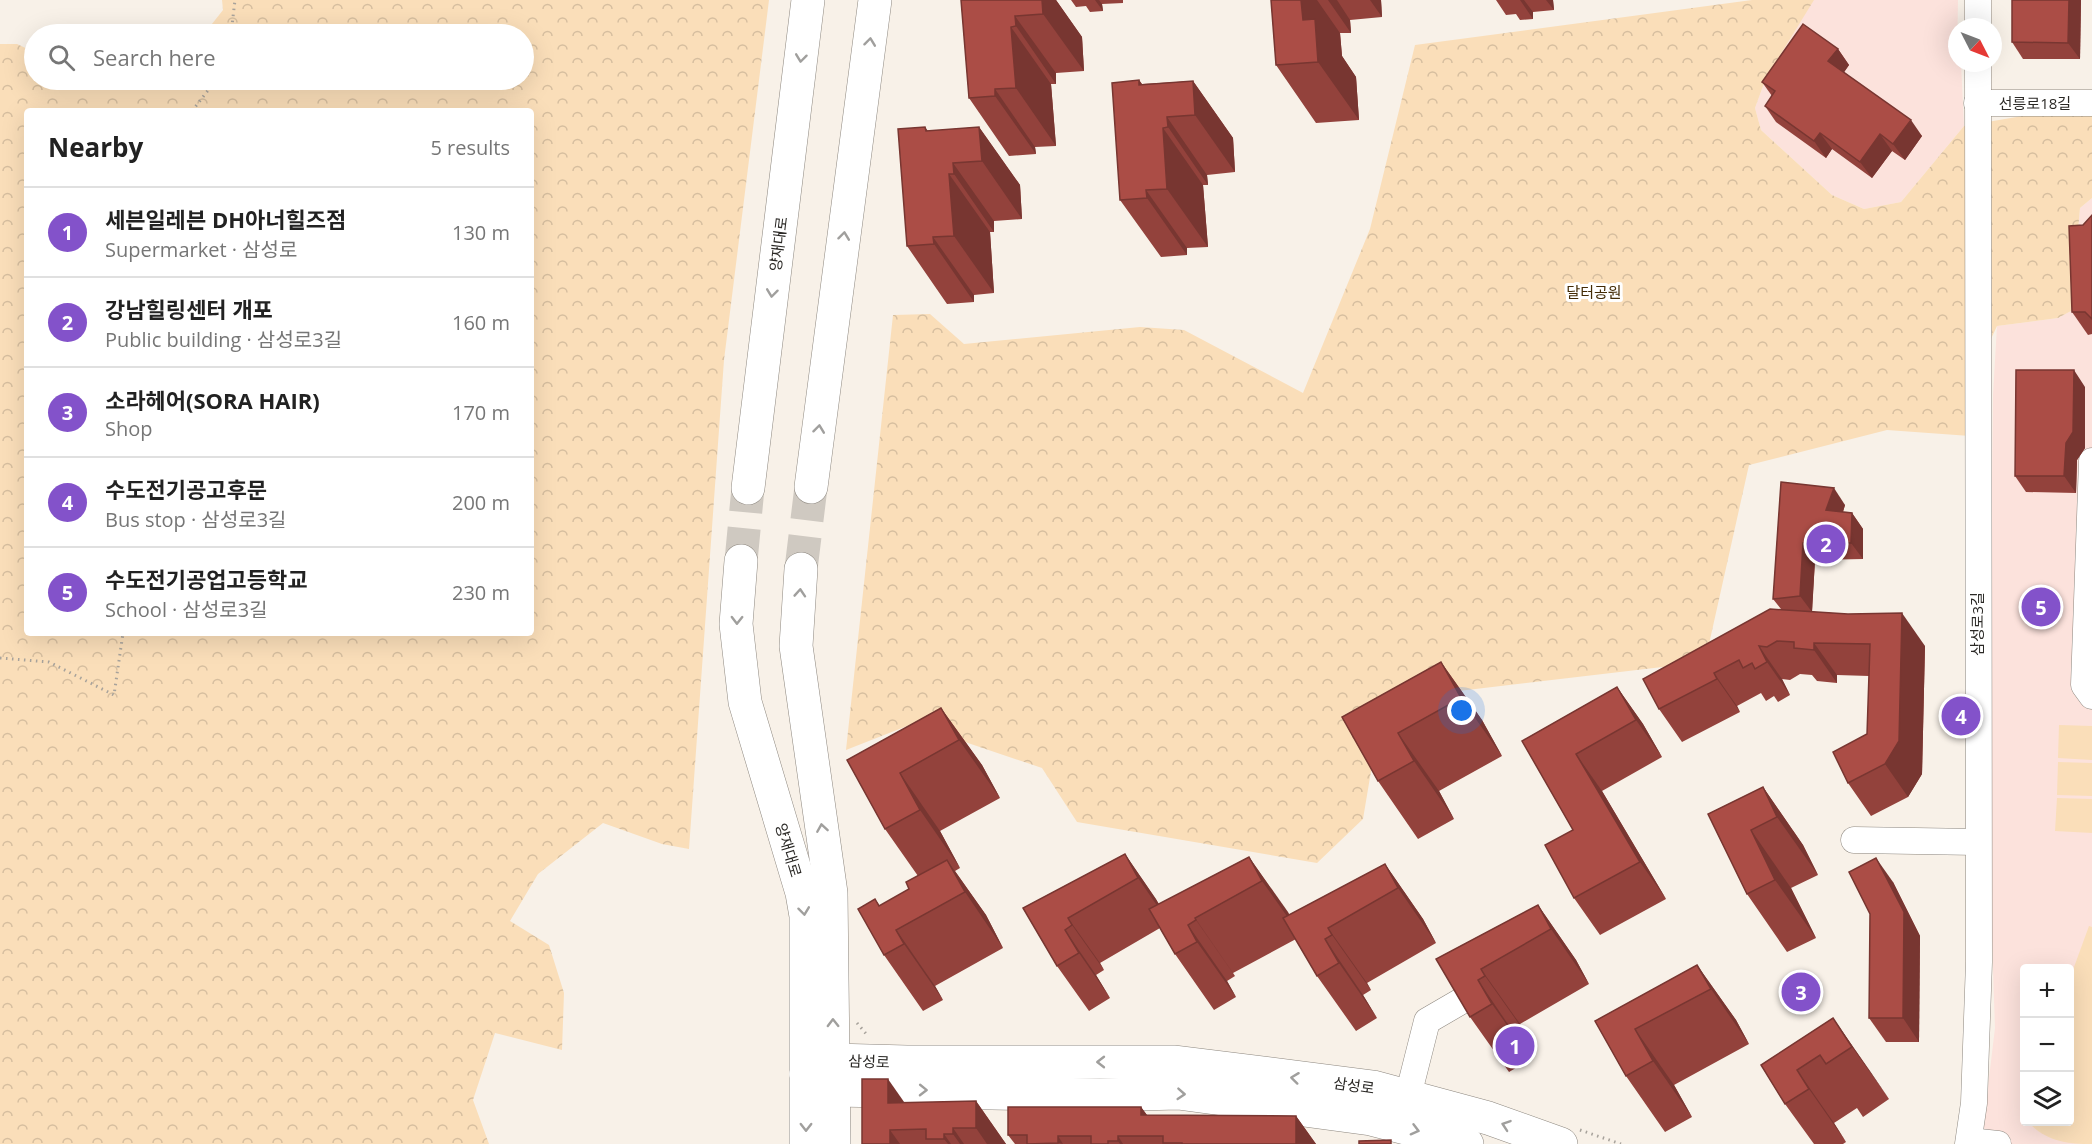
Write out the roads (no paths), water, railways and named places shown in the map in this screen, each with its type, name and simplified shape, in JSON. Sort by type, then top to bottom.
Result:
[{"type":"main road","name":"양재대로","points":[[748,488],[808,0]]},
{"type":"main road","points":[[811,487],[875,0]]},
{"type":"main road","name":"양재대로","points":[[741,561],[736,624],[745,702],[802,893],[834,1144]]},
{"type":"main road","name":"양재대로","points":[[801,569],[796,646],[831,893],[824,1075],[806,1144]]},
{"type":"main road","name":"삼성로","points":[[824,1075],[907,1062],[1174,1062],[1373,1087],[1488,1119],[1561,1144]]},
{"type":"main road","name":"삼성로","points":[[824,1075],[1100,1095],[1179,1093],[1380,1133],[1467,1144]]},
{"type":"street","points":[[1978,0],[1978,18]]},
{"type":"street","name":"삼성로3길","points":[[1968,1142],[1974,1103],[1977,1028],[1978,72]]},
{"type":"street","name":"선릉로18길","points":[[1977,104],[2092,103]]},
{"type":"street","points":[[2092,461],[2084,685],[2092,696]]},
{"type":"street","points":[[1854,840],[1977,842]]},
{"type":"street","points":[[1408,1096],[1427,1021],[1502,978]]},
{"type":"street","points":[[1968,1142],[1998,1144]]},
{"type":"tunnel","points":[[801,569],[811,487]]},
{"type":"tunnel","points":[[741,561],[748,488]]},
{"type":"place","name":"강남힐링센터 개포","points":[[1826,544]]},
{"type":"place","name":"수도전기공업고등학교","points":[[2041,607]]},
{"type":"place","name":"수도전기공고후문","points":[[1961,716]]},
{"type":"place","name":"소라헤어(SORA HAIR)","points":[[1801,992]]},
{"type":"place","name":"세븐일레븐 DH아너힐즈점","points":[[1515,1046]]},
{"type":"park label","name":"달터공원","points":[[1594,292]]}]
